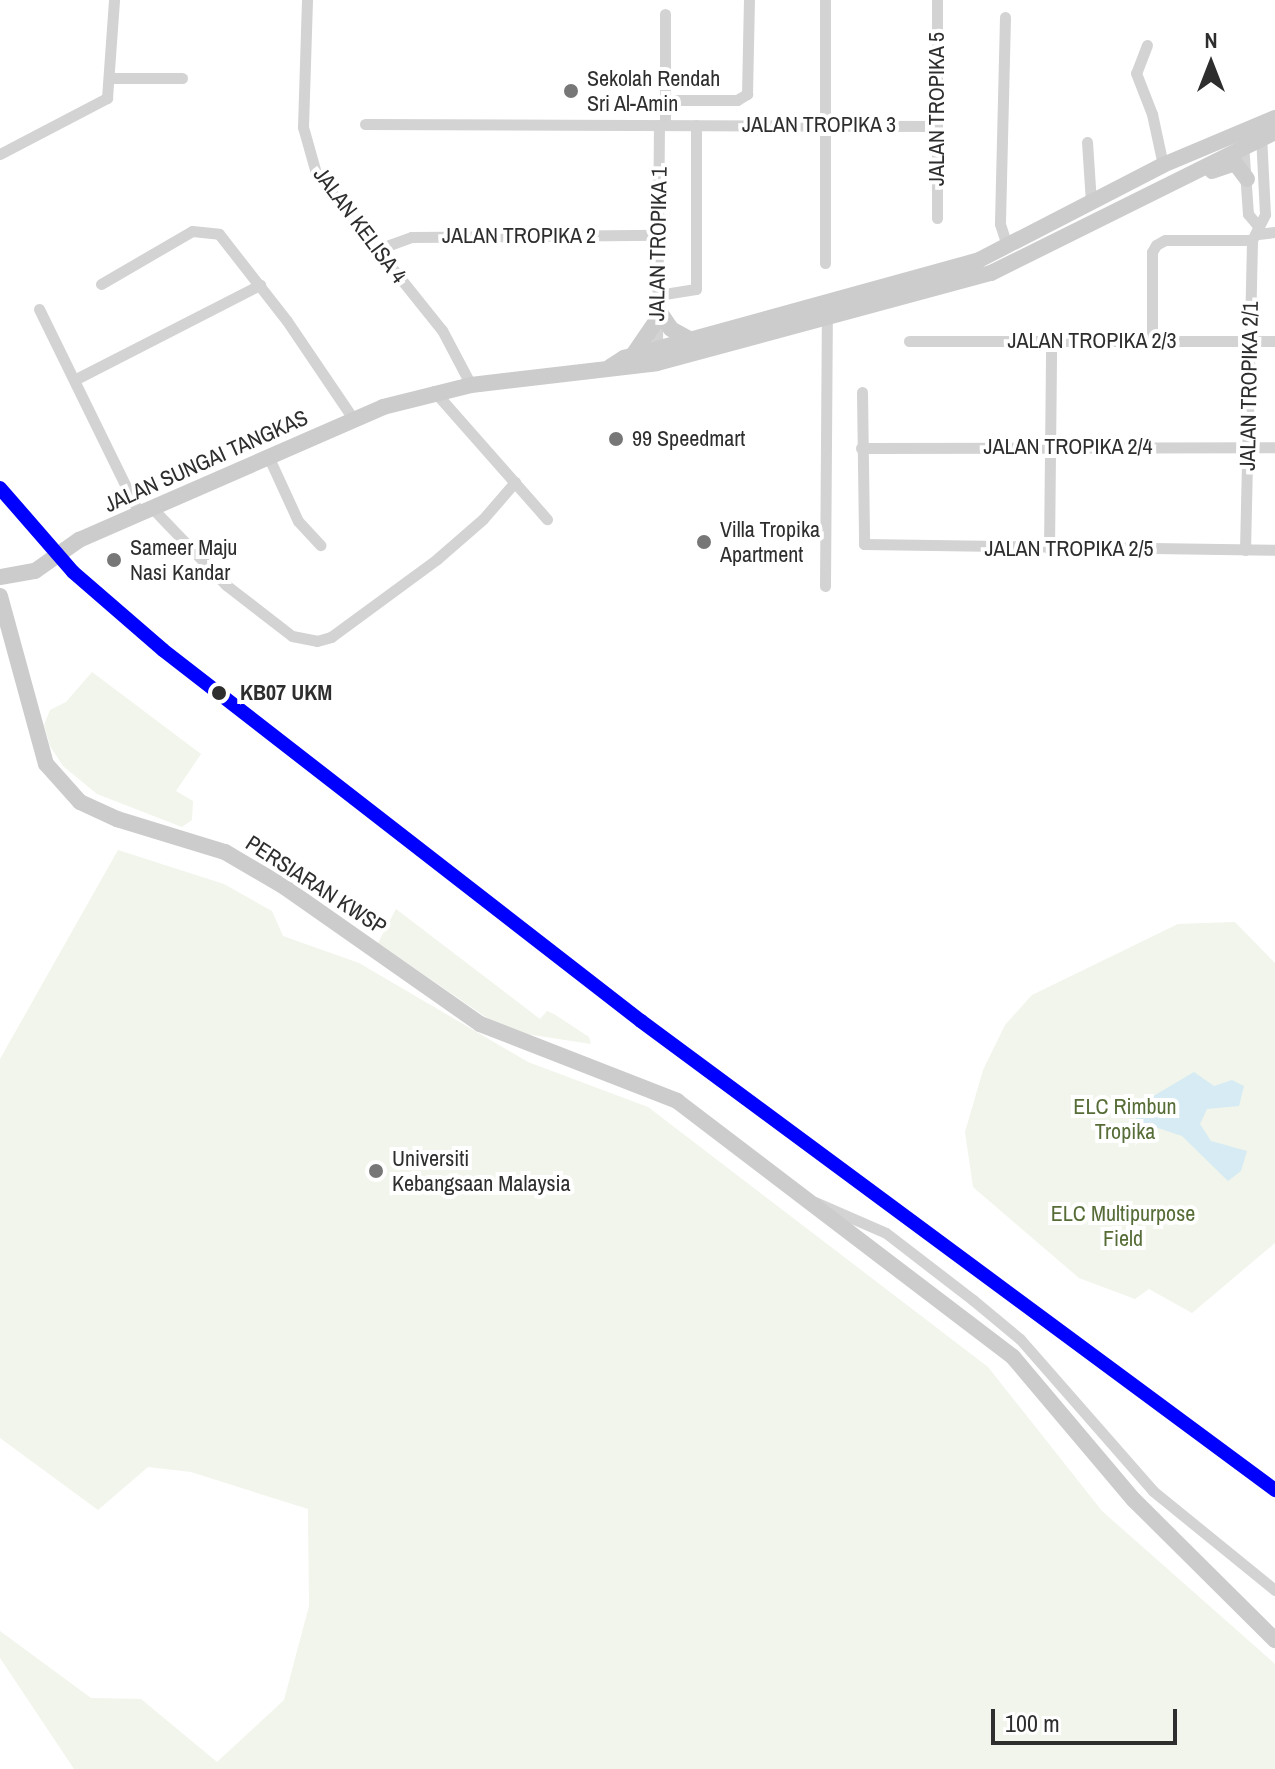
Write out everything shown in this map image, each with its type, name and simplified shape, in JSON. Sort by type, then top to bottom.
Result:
[{"type":"street","points":[[0,154],[107,98],[112,78],[114,0]]},
{"type":"street","name":"JALAN KELISA 4","points":[[307,0],[306,151],[316,173],[381,248],[442,330],[471,385]]},
{"type":"street","points":[[665,100],[737,100],[747,94],[749,0]]},
{"type":"street","points":[[825,0],[825,263]]},
{"type":"street","name":"JALAN TROPIKA 5","points":[[937,0],[937,218]]},
{"type":"street","name":"JALAN TROPIKA 1","points":[[657,357],[665,14]]},
{"type":"street","points":[[1005,17],[1000,224],[1007,246]]},
{"type":"street","points":[[1147,45],[1136,73],[1152,114],[1163,165]]},
{"type":"street","points":[[112,78],[182,78]]},
{"type":"street","points":[[631,356],[657,357],[827,310],[979,260],[1163,165],[1264,131],[1275,118]]},
{"type":"street","name":"JALAN TROPIKA 3","points":[[365,124],[937,126]]},
{"type":"street","points":[[610,367],[631,356],[646,343],[658,308],[696,289],[696,125]]},
{"type":"street","points":[[1256,233],[1265,214],[1264,131]]},
{"type":"street","points":[[1242,138],[1248,214],[1256,233]]},
{"type":"street","points":[[657,357],[693,341],[991,273],[1242,138]]},
{"type":"street","points":[[1087,142],[1091,202]]},
{"type":"street","points":[[1103,215],[1117,218],[1229,163],[1241,166],[1247,179]]},
{"type":"street","points":[[101,284],[192,231],[207,229],[219,234],[260,285],[354,420]]},
{"type":"street","points":[[1152,340],[1152,252],[1156,245],[1165,240],[1275,232]]},
{"type":"street","name":"JALAN TROPIKA 2/1","points":[[1245,550],[1249,340],[1256,233]]},
{"type":"street","name":"JALAN TROPIKA 2","points":[[381,248],[411,237],[659,235]]},
{"type":"street","points":[[76,379],[260,285]]},
{"type":"street","points":[[658,308],[671,329],[693,341]]},
{"type":"street","points":[[39,309],[147,512],[226,585],[292,636],[317,641],[331,637],[437,559],[493,510],[515,482]]},
{"type":"street","points":[[825,586],[827,310]]},
{"type":"street","name":"JALAN TROPIKA 2/3","points":[[909,341],[1275,341]]},
{"type":"street","points":[[1049,549],[1051,341]]},
{"type":"street","name":"JALAN SUNGAI TANGKAS","points":[[0,577],[35,571],[71,544],[354,420],[439,390],[610,367],[657,357]]},
{"type":"street","points":[[439,390],[547,519]]},
{"type":"street","points":[[861,448],[862,392]]},
{"type":"street","name":"JALAN TROPIKA 2/4","points":[[861,448],[1275,447]]},
{"type":"street","name":"JALAN TROPIKA 2/5","points":[[861,448],[864,544],[1275,550]]},
{"type":"street","points":[[269,458],[298,521],[320,545]]},
{"type":"street","name":"PERSIARAN KWSP","points":[[0,596],[40,747],[51,775],[69,793],[97,811],[225,852],[252,867],[499,1034],[663,1093],[810,1200],[1013,1357],[1134,1500],[1275,1640]]},
{"type":"street","points":[[810,1200],[886,1233],[1020,1339],[1153,1491],[1275,1590]]},
{"type":"green space","points":[[92,672],[201,754],[176,791],[193,801],[192,820],[182,827],[97,794],[63,766],[50,746],[44,725],[50,710],[66,702]]},
{"type":"green space","name":"Universiti Kebangsaan Malaysia","points":[[118,850],[224,884],[272,911],[283,936],[359,963],[528,1062],[648,1107],[988,1367],[1102,1511],[1275,1664],[1275,1769],[74,1769],[0,1658],[0,1631],[91,1698],[141,1699],[217,1762],[284,1700],[309,1606],[308,1509],[191,1472],[148,1467],[98,1510],[0,1438],[0,1059]]},
{"type":"green space","points":[[396,909],[540,1019],[547,1011],[554,1014],[589,1037],[591,1044],[506,1031],[378,943]]},
{"type":"green space","name":"ELC Rimbun Tropika","points":[[1235,922],[1275,963],[1275,1243],[1192,1313],[1149,1289],[1135,1299],[1079,1278],[973,1187],[965,1132],[983,1070],[1005,1025],[1032,995],[1178,924]]},
{"type":"water","points":[[1194,1072],[1214,1086],[1232,1080],[1244,1086],[1239,1106],[1207,1109],[1200,1124],[1211,1141],[1247,1151],[1241,1171],[1228,1181],[1182,1136],[1140,1122],[1127,1111],[1130,1099],[1150,1098]]},
{"type":"rail line","name":"1","points":[[0,488],[73,572],[163,650],[641,1021],[1275,1490]]},
{"type":"place","name":"Sekolah Rendah Sri Al-Amin","points":[[571,91]]},
{"type":"place","name":"99 Speedmart","points":[[616,439]]},
{"type":"place","name":"Villa Tropika Apartment","points":[[704,542]]},
{"type":"place","name":"Sameer Maju Nasi Kandar","points":[[114,560]]},
{"type":"place","name":"KB07 UKM","points":[[219,693]]},
{"type":"place","name":"Universiti Kebangsaan Malaysia","points":[[376,1171]]},
{"type":"park label","name":"ELC Multipurpose Field","points":[[1123,1226]]}]
